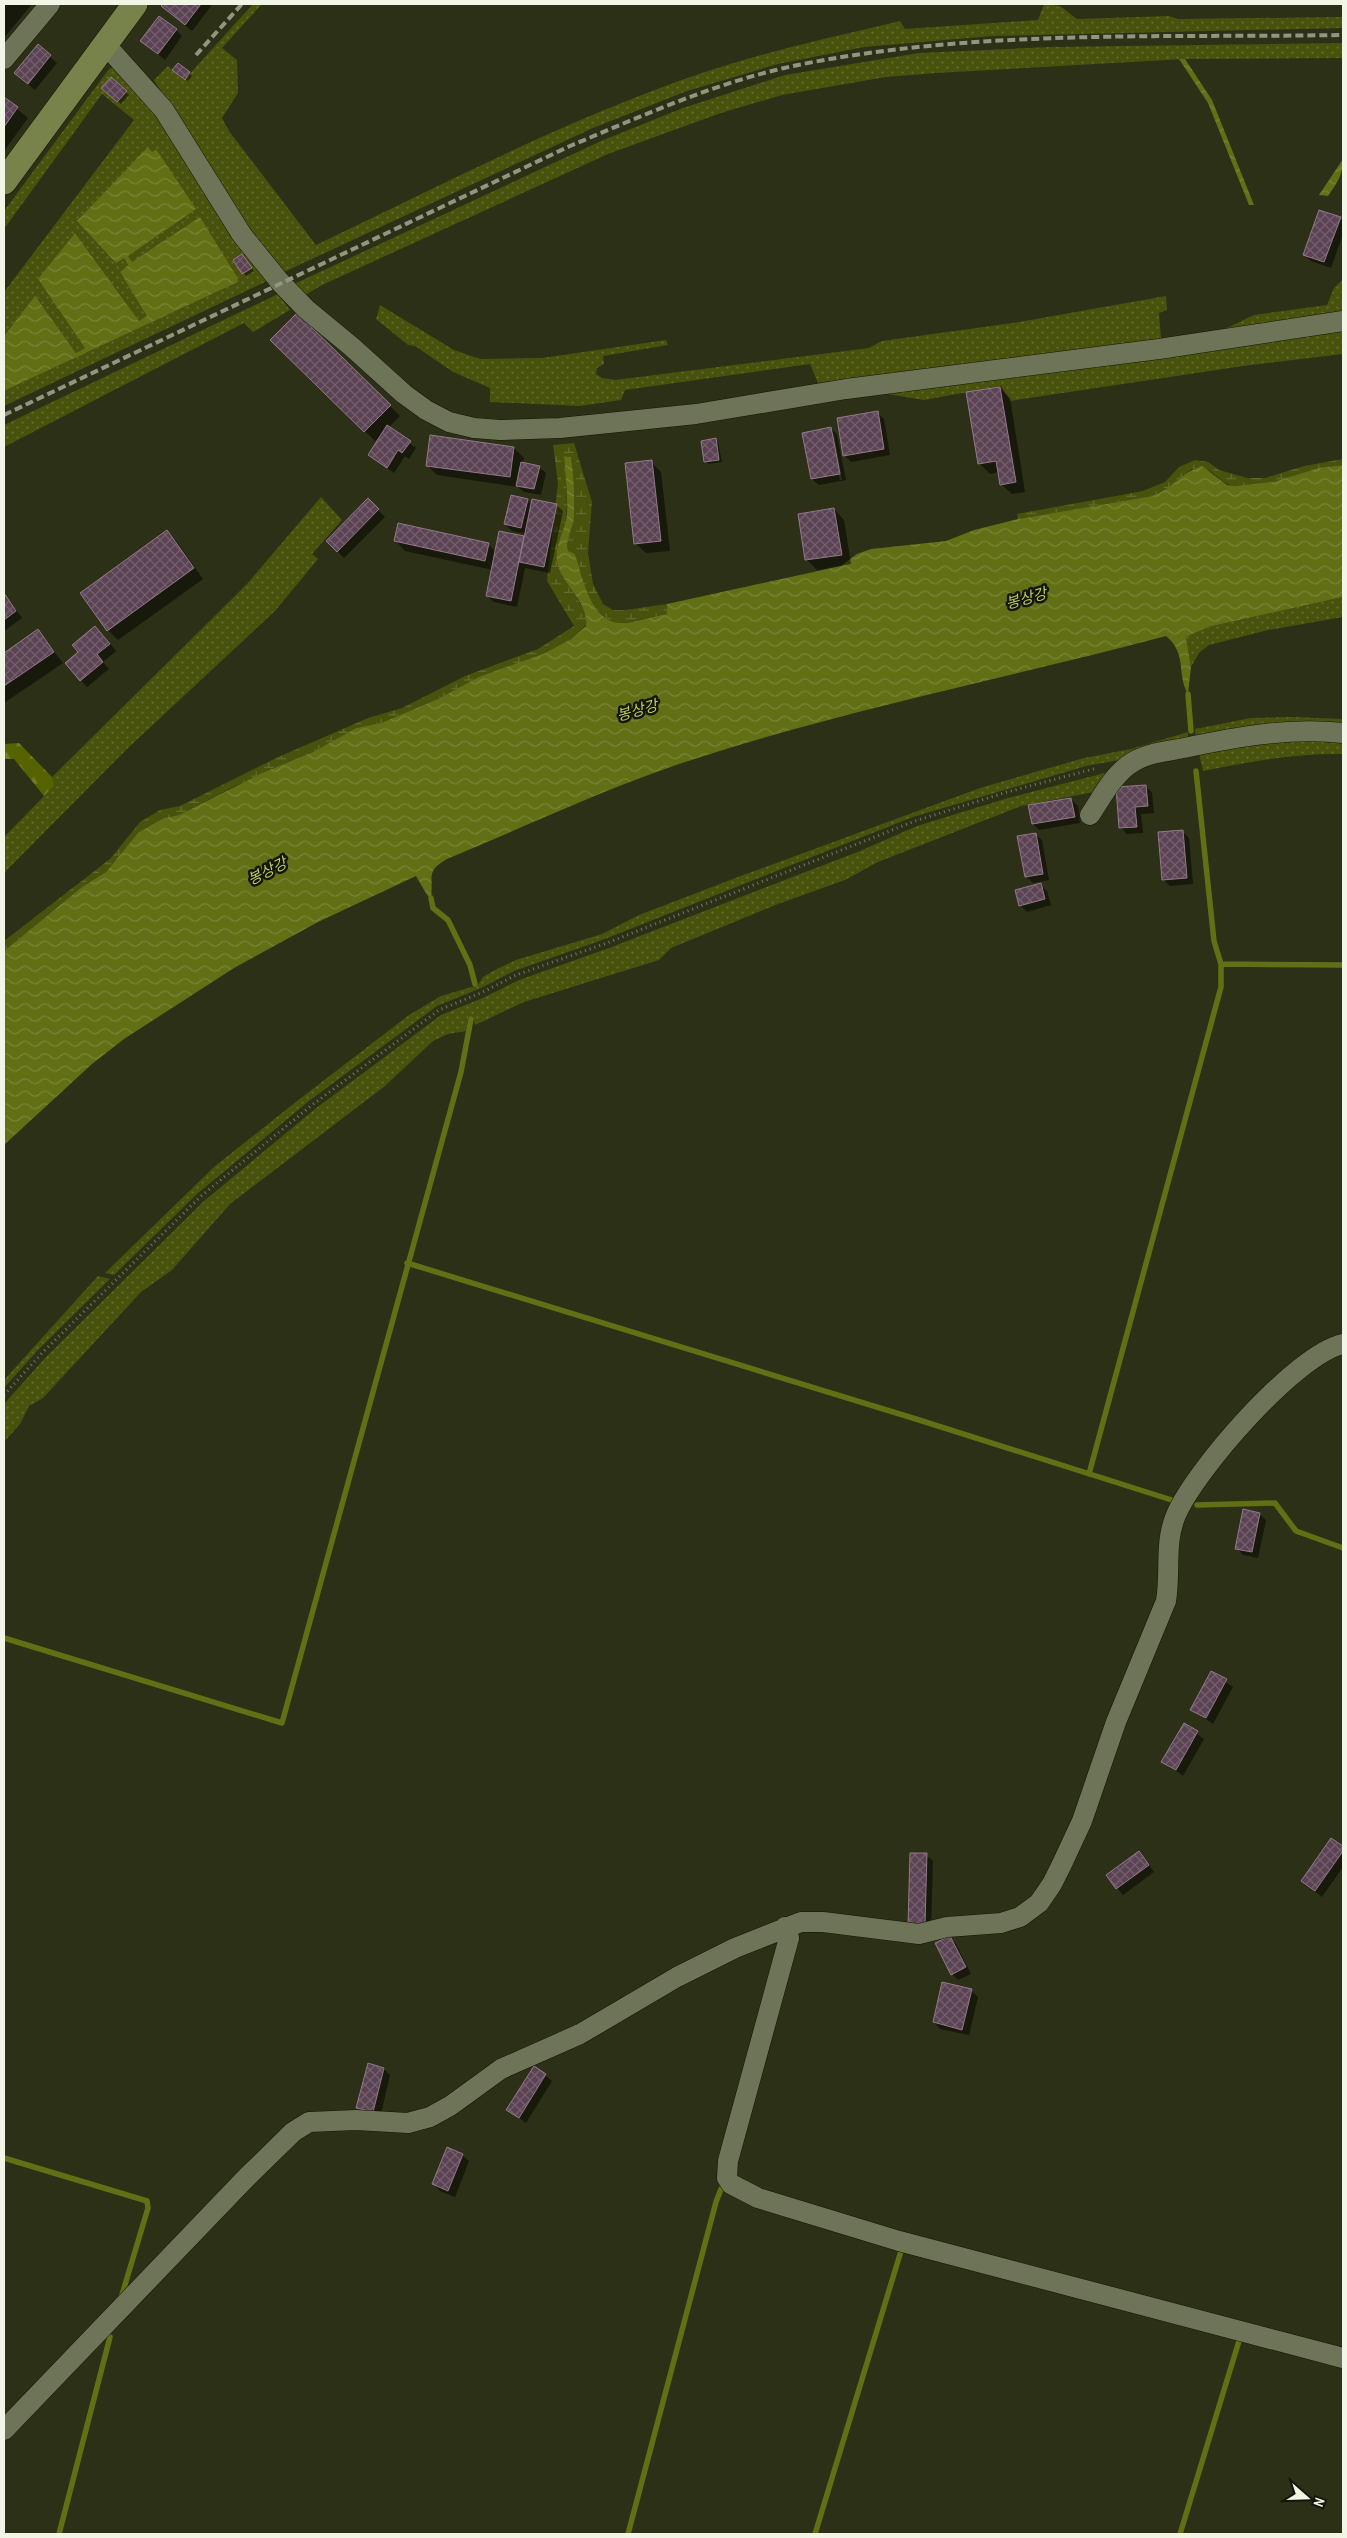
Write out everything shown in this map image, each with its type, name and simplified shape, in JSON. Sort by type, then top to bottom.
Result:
[{"type":"main road","points":[[4,182],[135,4]]},
{"type":"street","points":[[4,59],[50,4]]},
{"type":"street","points":[[105,44],[164,110],[242,235],[280,282],[306,309],[352,346],[404,394],[426,410],[457,424],[500,430],[560,428],[696,414],[846,388],[1159,350],[1343,321]]},
{"type":"street","points":[[1090,815],[1114,779],[1132,762],[1156,753],[1281,732],[1323,731],[1343,733]]},
{"type":"street","points":[[4,2430],[111,2321],[246,2178],[294,2132],[310,2122],[356,2120],[408,2123],[430,2117],[450,2106],[501,2069],[580,2034],[677,1976],[800,1922],[822,1922],[920,1934],[947,1927],[1001,1923],[1020,1917],[1039,1903],[1052,1884],[1082,1821],[1116,1722],[1166,1601],[1169,1585],[1169,1542],[1176,1516],[1186,1497],[1204,1468],[1284,1383],[1321,1354],[1343,1344]]},
{"type":"street","points":[[785,1927],[789,1938],[728,2161],[727,2178],[730,2184],[758,2198],[899,2242],[1343,2358]]},
{"type":"path","points":[[4,1395],[42,1353],[200,1197],[305,1110],[439,1010],[483,992],[516,975],[607,943],[915,821],[1069,775],[1132,762]]},
{"type":"green space","points":[[253,4],[262,4],[222,48],[237,60],[238,93],[222,118],[229,131],[316,245],[506,153],[603,110],[652,91],[751,58],[900,21],[905,29],[1038,20],[1044,4],[1060,6],[1077,19],[1169,16],[1178,19],[1343,17],[1343,28],[992,36],[864,47],[778,64],[687,91],[593,128],[284,272],[250,234],[154,80],[168,66],[184,80]]},
{"type":"green space","points":[[1343,43],[1343,58],[1185,59],[936,73],[886,77],[782,95],[721,113],[608,154],[322,285],[302,297],[292,285],[601,141],[683,108],[785,75],[919,53],[1049,47]]},
{"type":"green space","points":[[115,67],[166,123],[267,281],[4,406],[4,391],[238,282],[200,217],[132,263],[128,256],[156,149],[152,152],[124,258],[128,265],[120,272],[148,316],[139,321],[75,233],[39,279],[85,348],[76,353],[35,297],[4,336],[4,292],[134,120],[102,94],[4,229],[4,211],[109,69]]},
{"type":"green space","points":[[1343,279],[1343,313],[1225,329],[1254,315],[1327,305],[1334,288]]},
{"type":"green space","points":[[278,294],[290,310],[253,332],[244,323],[4,447],[4,425]]},
{"type":"green space","points":[[1166,296],[1167,310],[1159,313],[1161,338],[1009,361],[818,383],[810,364],[625,390],[621,400],[580,406],[490,402],[490,388],[453,372],[415,346],[408,345],[376,319],[380,305],[454,350],[480,359],[542,358],[666,340],[668,345],[603,356],[604,364],[597,368],[596,374],[602,378],[615,380],[869,348],[882,341],[1019,322]]},
{"type":"green space","points":[[1343,327],[1343,354],[1250,365],[1010,401],[1001,386],[924,400],[869,391]]},
{"type":"green space","points":[[574,443],[592,502],[588,553],[593,584],[603,604],[613,610],[625,610],[667,604],[667,614],[621,623],[611,621],[602,616],[595,607],[585,586],[575,554],[568,552],[567,548],[574,517],[574,487],[571,457],[564,456],[567,503],[565,526],[557,548],[567,581],[587,615],[586,625],[571,639],[543,654],[381,723],[356,728],[313,752],[235,786],[179,815],[164,818],[151,825],[138,833],[106,872],[82,887],[4,951],[4,941],[110,859],[140,822],[160,810],[180,806],[276,758],[368,718],[402,708],[465,676],[538,649],[574,626],[547,581],[558,483],[553,445]]},
{"type":"green space","points":[[1343,459],[1343,465],[1250,486],[1228,484],[1207,470],[1191,469],[1166,491],[1152,496],[1018,519],[1017,514],[1143,491],[1165,482],[1179,467],[1195,460],[1208,462],[1219,470],[1247,478],[1265,478],[1304,466]]},
{"type":"green space","points":[[321,497],[342,520],[312,554],[318,559],[275,611],[128,748],[4,873],[4,837],[54,786],[51,778],[247,584]]},
{"type":"green space","points":[[1343,597],[1343,617],[1268,630],[1209,645],[1199,653],[1191,667],[1186,637],[1208,627]]},
{"type":"green space","points":[[1251,718],[1343,719],[1343,730],[1196,741],[1195,729]]},
{"type":"green space","points":[[1188,732],[1188,742],[1131,758],[1086,766],[913,817],[605,939],[514,971],[481,988],[437,1006],[309,1101],[197,1194],[114,1275],[105,1273],[214,1167],[409,1015],[441,996],[478,985],[483,977],[516,960],[602,934],[639,915],[980,788],[1084,758],[1131,749]]},
{"type":"green space","points":[[1343,737],[1343,754],[1255,761],[1203,771],[1198,749]]},
{"type":"green space","points":[[19,743],[52,777],[54,786],[44,796],[14,759],[4,759],[4,744]]},
{"type":"green space","points":[[1120,769],[1099,791],[1021,806],[878,862],[845,880],[778,904],[671,948],[659,960],[524,1002],[475,1025],[473,1016],[468,1018],[466,1031],[448,1034],[433,1041],[385,1086],[230,1204],[172,1270],[141,1292],[43,1398],[29,1406],[20,1424],[4,1442],[4,1404],[46,1357],[204,1201],[315,1109],[441,1015],[485,997],[519,980],[609,948],[860,851],[917,826],[1008,798]]},
{"type":"green space","points":[[98,1276],[110,1279],[38,1350],[4,1388],[4,1380]]},
{"type":"water","points":[[1179,59],[1185,59],[1212,100],[1254,205],[1249,205],[1208,103]]},
{"type":"water","points":[[148,147],[152,152],[156,149],[196,209],[128,256],[132,262],[200,217],[237,277],[238,282],[4,391],[4,336],[35,296],[76,353],[85,348],[38,279],[75,233],[139,321],[147,316],[120,272],[128,265],[124,258],[116,263],[77,221]]},
{"type":"water","points":[[1343,159],[1339,179],[1328,196],[1319,195]]},
{"type":"water","name":"봉상강","points":[[564,456],[571,457],[574,487],[574,517],[567,547],[568,551],[575,554],[585,586],[595,607],[602,616],[611,621],[621,623],[667,614],[667,604],[841,566],[857,554],[871,549],[946,541],[974,530],[1018,519],[1152,496],[1160,493],[1194,469],[1202,466],[1227,485],[1236,486],[1273,482],[1319,468],[1343,465],[1343,597],[1208,627],[1186,637],[1191,667],[1188,694],[1177,650],[1166,636],[799,728],[679,764],[591,797],[447,859],[433,871],[431,898],[427,895],[416,876],[318,922],[234,968],[124,1039],[92,1064],[4,1145],[4,951],[82,887],[106,872],[138,833],[151,825],[164,818],[179,815],[260,774],[313,752],[356,728],[381,723],[440,698],[479,677],[543,654],[571,639],[586,626],[586,617],[583,609],[564,578],[557,561],[557,549],[567,513]]},
{"type":"building","points":[[163,4],[201,4],[185,25],[161,6]]},
{"type":"building","points":[[159,16],[177,29],[158,54],[140,41]]},
{"type":"building","points":[[38,44],[51,55],[28,84],[14,73]]},
{"type":"building","points":[[178,63],[190,72],[185,80],[172,70]]},
{"type":"building","points":[[111,77],[127,91],[117,102],[101,88]]},
{"type":"building","points":[[4,97],[18,107],[4,127]]},
{"type":"building","points":[[1319,210],[1341,217],[1324,262],[1303,255]]},
{"type":"building","points":[[242,254],[252,268],[242,274],[233,260]]},
{"type":"building","points":[[297,313],[391,405],[364,432],[270,340]]},
{"type":"building","points":[[1000,387],[1016,482],[1000,485],[996,461],[978,464],[966,392]]},
{"type":"building","points":[[878,411],[884,449],[843,456],[837,418]]},
{"type":"building","points":[[387,425],[411,441],[402,453],[398,450],[387,468],[368,455]]},
{"type":"building","points":[[831,427],[840,474],[811,479],[802,433]]},
{"type":"building","points":[[430,435],[514,447],[510,477],[426,466]]},
{"type":"building","points":[[716,438],[719,460],[704,462],[701,441]]},
{"type":"building","points":[[652,460],[661,541],[634,544],[625,463]]},
{"type":"building","points":[[521,462],[540,466],[534,489],[516,486]]},
{"type":"building","points":[[511,495],[528,499],[521,528],[504,524]]},
{"type":"building","points":[[368,498],[379,509],[337,552],[326,541]]},
{"type":"building","points":[[532,499],[557,504],[544,567],[519,562]]},
{"type":"building","points":[[834,508],[842,555],[805,560],[798,514]]},
{"type":"building","points":[[398,523],[489,543],[485,561],[394,541]]},
{"type":"building","points":[[167,530],[194,568],[107,631],[80,593]]},
{"type":"building","points":[[499,531],[524,536],[511,601],[486,596]]},
{"type":"building","points":[[4,593],[16,611],[4,620]]},
{"type":"building","points":[[95,626],[110,644],[97,654],[103,662],[80,681],[65,663],[78,652],[72,645]]},
{"type":"building","points":[[38,629],[54,652],[4,686],[4,653]]},
{"type":"building","points":[[1146,785],[1148,806],[1135,807],[1137,827],[1119,828],[1116,787]]},
{"type":"building","points":[[1071,798],[1075,817],[1032,824],[1028,805]]},
{"type":"building","points":[[1183,830],[1187,878],[1162,880],[1158,832]]},
{"type":"building","points":[[1036,833],[1043,874],[1025,877],[1017,836]]},
{"type":"building","points":[[1041,883],[1045,899],[1019,906],[1015,890]]},
{"type":"building","points":[[1243,1509],[1260,1513],[1252,1552],[1235,1549]]},
{"type":"building","points":[[1211,1671],[1227,1679],[1206,1718],[1190,1710]]},
{"type":"building","points":[[1184,1723],[1198,1731],[1176,1770],[1161,1762]]},
{"type":"building","points":[[1331,1838],[1343,1846],[1343,1851],[1315,1891],[1301,1881]]},
{"type":"building","points":[[1139,1851],[1149,1865],[1116,1889],[1106,1875]]},
{"type":"building","points":[[910,1853],[927,1853],[925,1924],[908,1924]]},
{"type":"building","points":[[950,1936],[966,1967],[951,1975],[935,1943]]},
{"type":"building","points":[[942,1982],[972,1989],[962,2030],[933,2022]]},
{"type":"building","points":[[368,2063],[384,2068],[373,2112],[356,2108]]},
{"type":"building","points":[[534,2066],[546,2074],[519,2118],[506,2110]]},
{"type":"building","points":[[447,2147],[463,2154],[448,2191],[432,2184]]},
{"type":"waterway","points":[[1188,694],[1191,731]]},
{"type":"waterway","points":[[1089,1474],[1221,987],[1221,964],[1214,941],[1196,771]]},
{"type":"waterway","points":[[431,898],[433,908],[448,920],[470,965],[475,984]]},
{"type":"waterway","points":[[1221,964],[1343,965]]},
{"type":"waterway","points":[[4,1638],[282,1723],[461,1072],[471,1019]]},
{"type":"waterway","points":[[407,1263],[916,1419],[1178,1502]]},
{"type":"waterway","points":[[1197,1505],[1275,1503],[1296,1531],[1343,1548]]},
{"type":"waterway","points":[[4,2158],[147,2201],[148,2208],[121,2298]]},
{"type":"waterway","points":[[628,2534],[716,2202],[721,2189],[728,2188]]},
{"type":"waterway","points":[[815,2534],[901,2251]]},
{"type":"waterway","points":[[59,2534],[110,2337]]},
{"type":"waterway","points":[[1180,2534],[1239,2341]]},
{"type":"railway","points":[[196,55],[242,4]]},
{"type":"railway","points":[[4,415],[570,146],[682,100],[739,80],[798,65],[865,53],[1001,40],[1138,36],[1343,35]]}]
